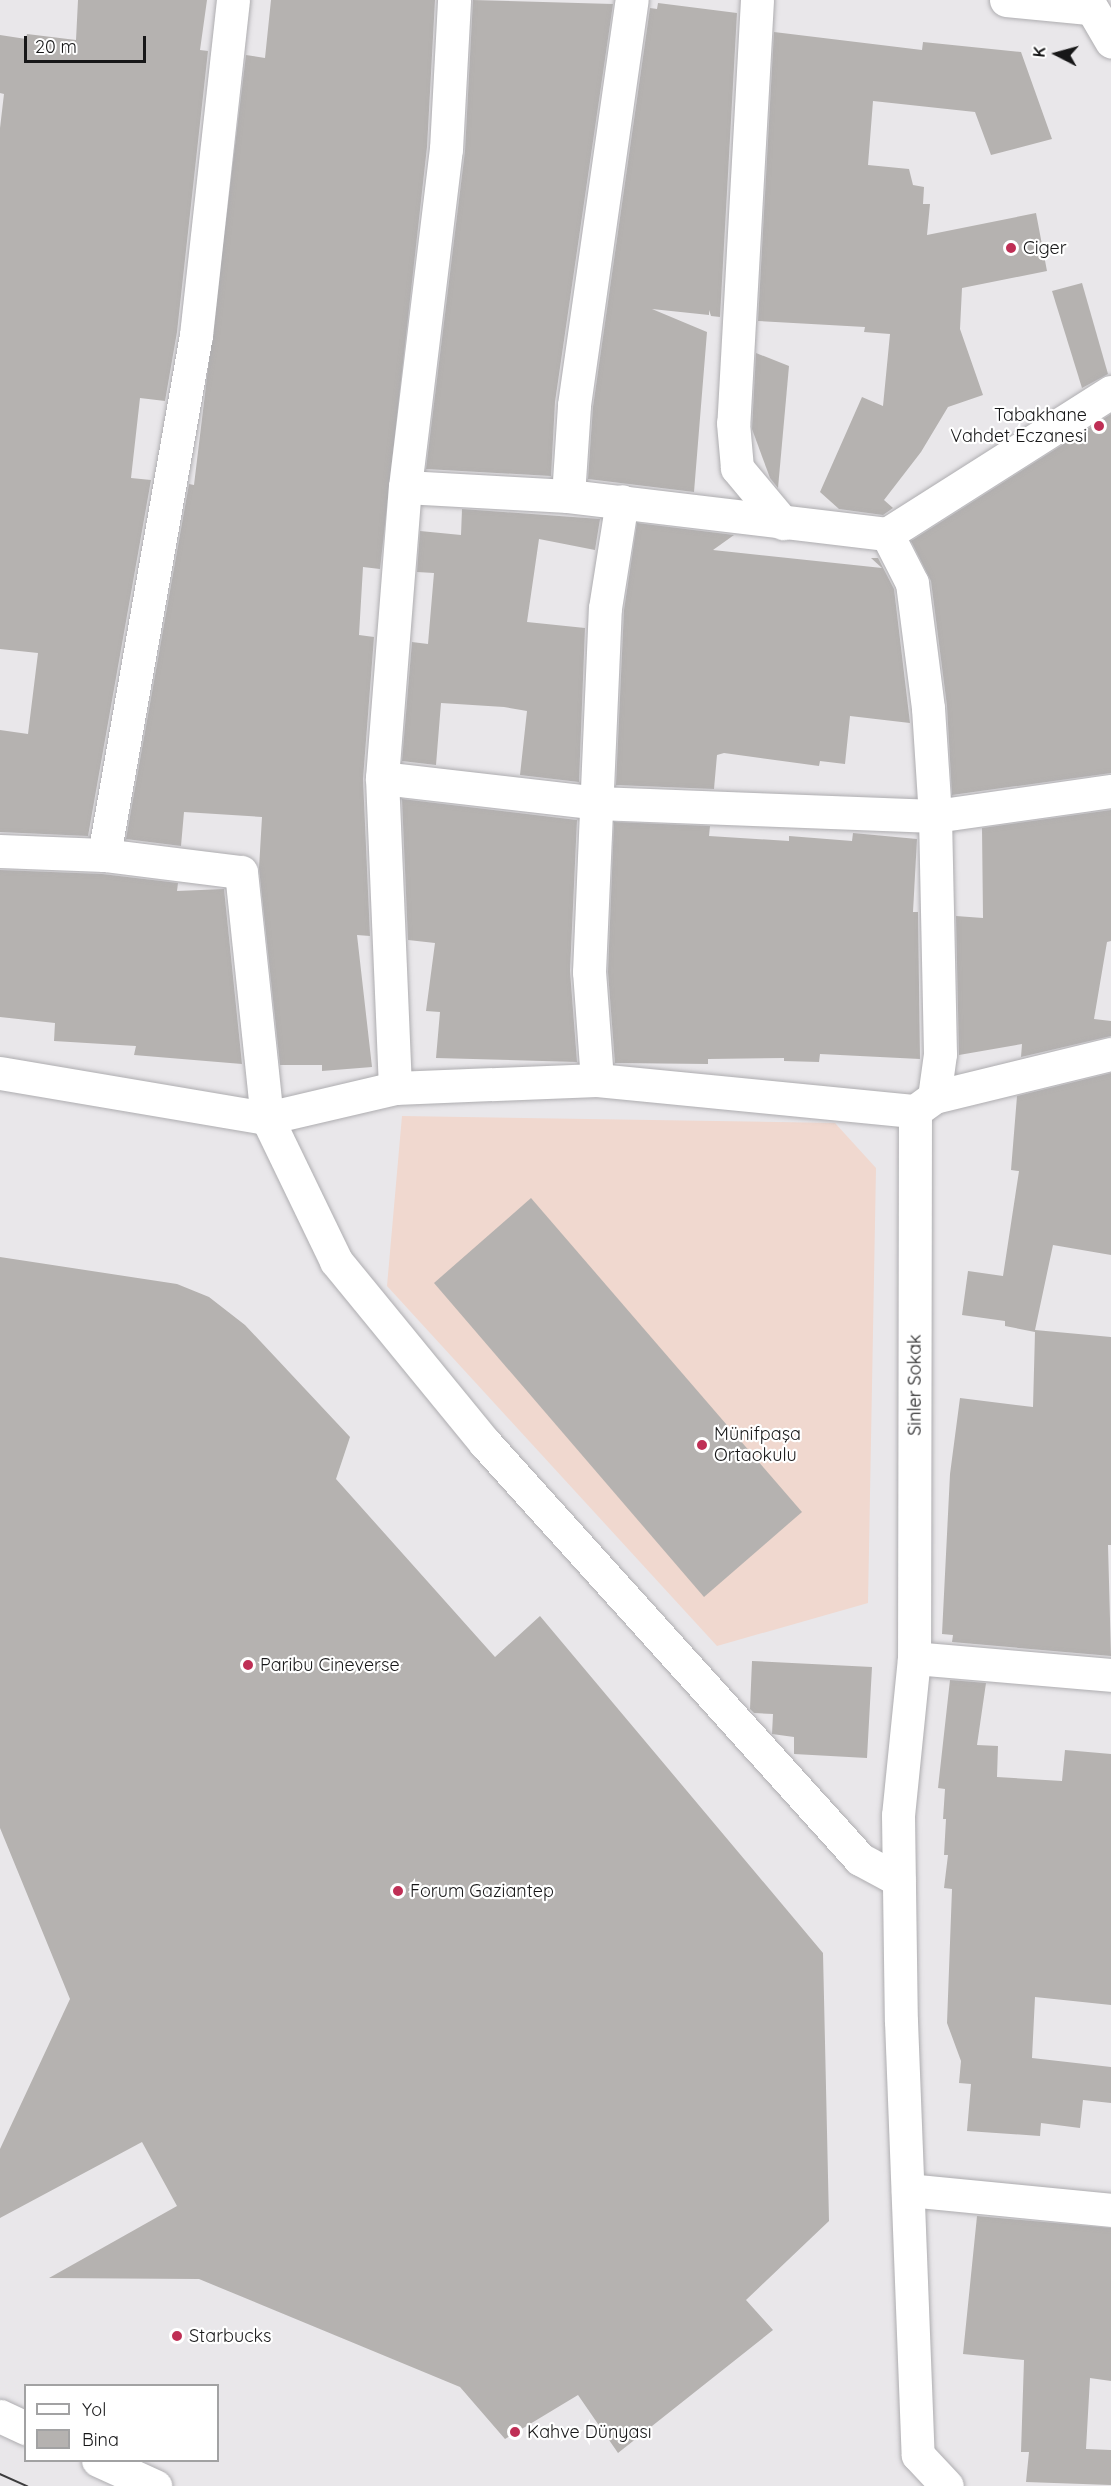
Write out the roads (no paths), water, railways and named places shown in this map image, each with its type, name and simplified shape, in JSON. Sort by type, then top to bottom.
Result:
[{"type":"street","points":[[104,855],[196,335],[233,0]]},
{"type":"street","points":[[395,1088],[382,778],[405,487],[446,149],[454,0]]},
{"type":"street","points":[[568,496],[574,405],[632,0]]},
{"type":"street","points":[[757,0],[733,423],[738,468],[783,523]]},
{"type":"street","points":[[1006,0],[1088,4],[1111,41]]},
{"type":"street","points":[[405,487],[622,501],[783,523],[887,534],[1111,392]]},
{"type":"street","points":[[597,1080],[589,972],[605,608],[622,501]]},
{"type":"street","name":"Sinler Sokak","points":[[887,534],[912,583],[928,708],[935,816],[940,1054],[924,1104],[914,1658],[898,1815],[918,2455],[948,2486]]},
{"type":"street","points":[[382,778],[597,803],[935,816],[1111,791]]},
{"type":"street","points":[[0,851],[104,855],[241,872],[267,1118],[336,1261],[477,1434],[860,1859],[899,1880]]},
{"type":"street","points":[[0,1073],[267,1118],[395,1088],[597,1080],[924,1104],[1111,1054]]},
{"type":"street","points":[[914,1658],[1111,1675]]},
{"type":"street","points":[[908,2190],[1111,2210]]},
{"type":"street","points":[[0,2416],[24,2427]]},
{"type":"street","points":[[102,2462],[154,2486]]},
{"type":"tram line","points":[[0,2474],[27,2486]]},
{"type":"place","name":"Ciger","points":[[1011,248]]},
{"type":"place","name":"Tabakhane Vahdet Eczanesi","points":[[1099,426]]},
{"type":"place","name":"Münifpaşa Ortaokulu","points":[[702,1445]]},
{"type":"place","name":"Paribu Cineverse","points":[[248,1665]]},
{"type":"place","name":"Forum Gaziantep","points":[[398,1891]]},
{"type":"place","name":"Starbucks","points":[[177,2336]]},
{"type":"place","name":"Kahve Dünyası","points":[[515,2432]]}]
